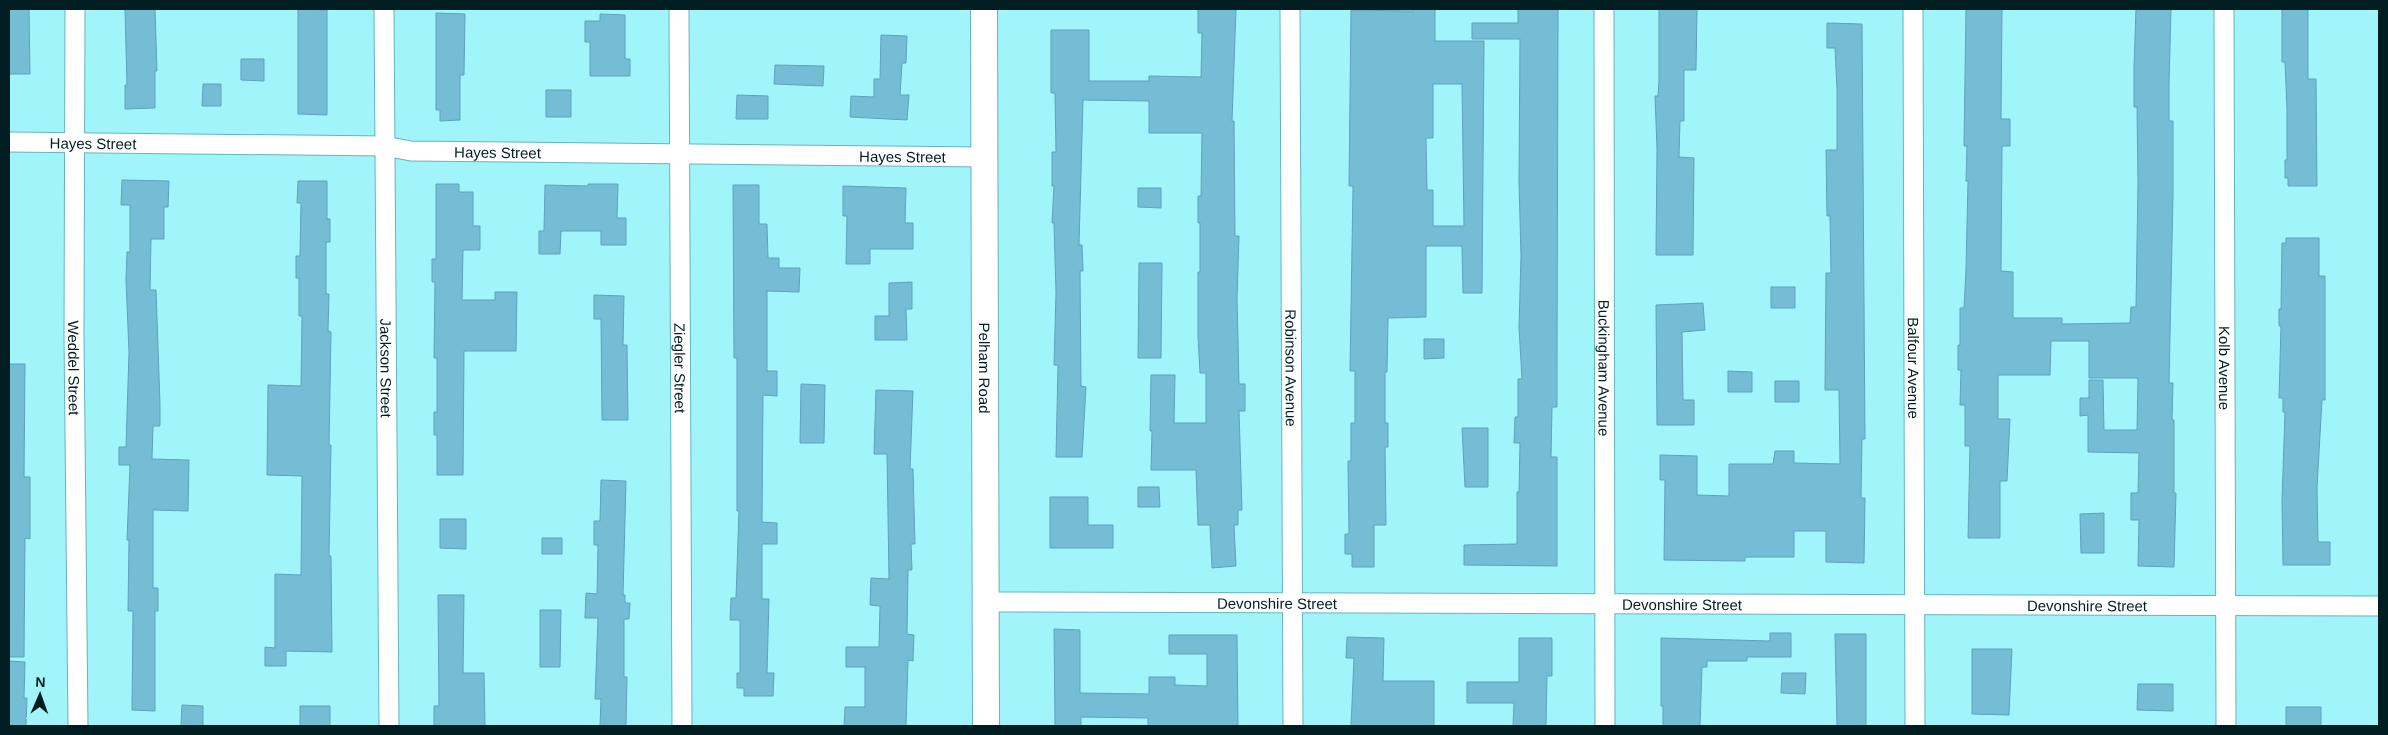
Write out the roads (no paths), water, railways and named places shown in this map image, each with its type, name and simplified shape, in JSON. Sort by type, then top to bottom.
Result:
[{"type":"main road","name":"Pelham Road","points":[[984,9],[986,726]]},
{"type":"street","name":"Weddel Street","points":[[75,9],[74,334],[78,726]]},
{"type":"street","name":"Jackson Street","points":[[384,9],[389,726]]},
{"type":"street","name":"Ziegler Street","points":[[679,9],[682,726]]},
{"type":"street","name":"Robinson Avenue","points":[[1290,9],[1292,726]]},
{"type":"street","name":"Buckingham Avenue","points":[[1604,9],[1605,726]]},
{"type":"street","name":"Balfour Avenue","points":[[1912,9],[1914,726]]},
{"type":"street","name":"Kolb Avenue","points":[[2224,9],[2226,726]]},
{"type":"street","name":"Hayes Street","points":[[9,142],[384,146],[411,151],[985,157]]},
{"type":"street","name":"Devonshire Street","points":[[986,602],[1292,601],[1605,604],[2379,606]]}]
